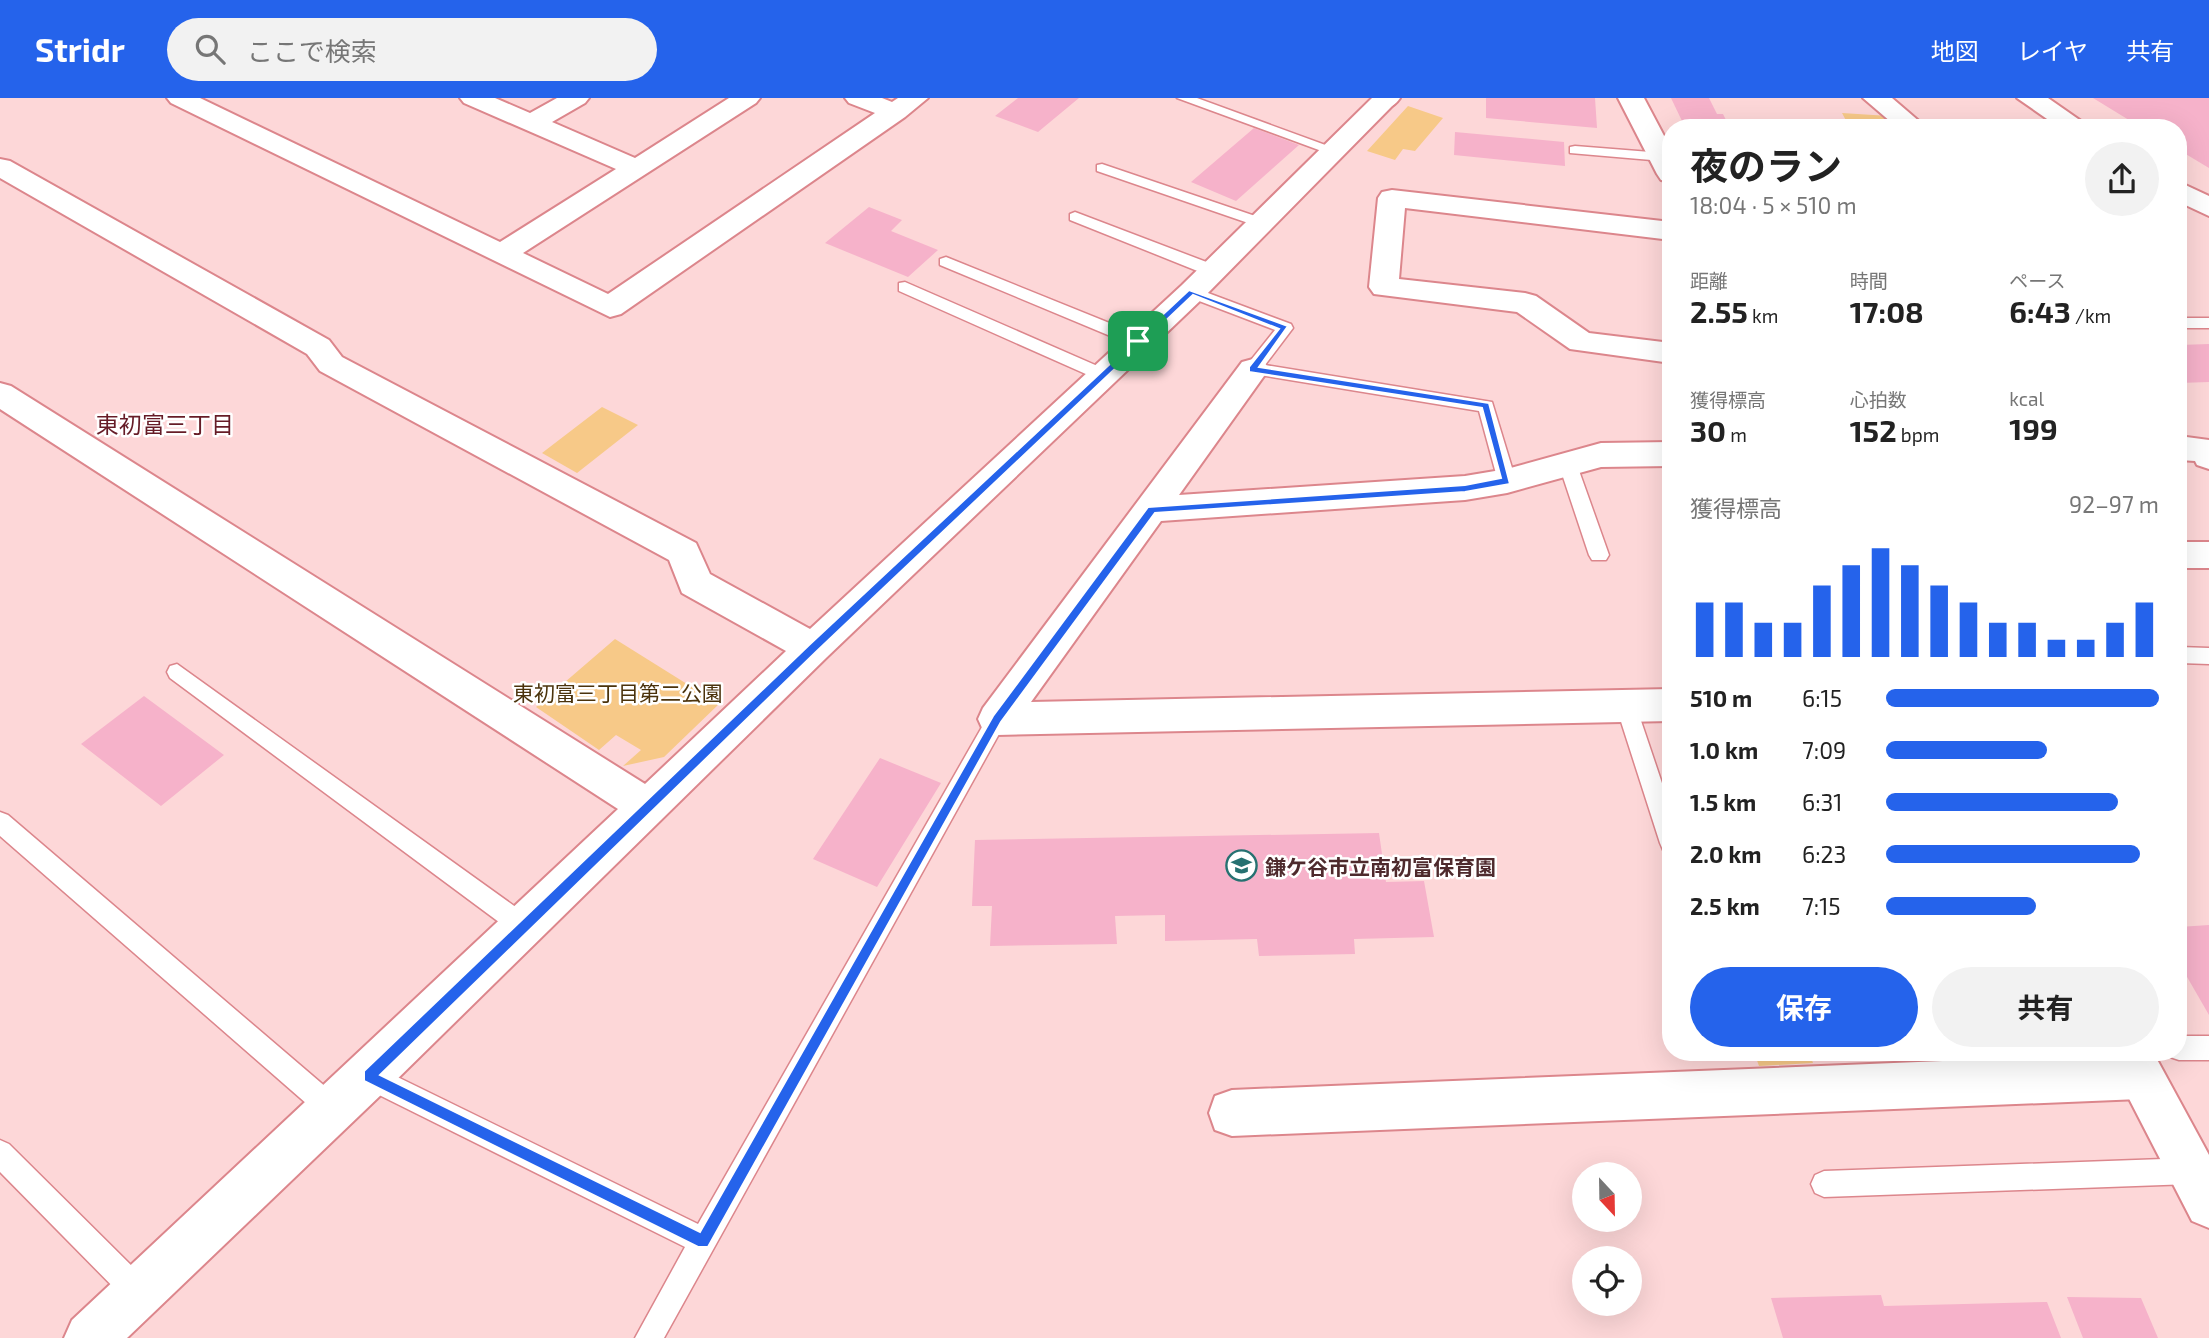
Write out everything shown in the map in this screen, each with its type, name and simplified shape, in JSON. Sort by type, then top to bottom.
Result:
[{"type":"street","points":[[473,98],[634,167]]},
{"type":"street","points":[[531,123],[576,98]]},
{"type":"street","points":[[503,253],[634,167],[747,98]]},
{"type":"street","points":[[858,98],[906,105]]},
{"type":"street","points":[[1631,98],[1662,148]]},
{"type":"street","points":[[1876,98],[1903,119]]},
{"type":"street","points":[[2030,98],[2064,119]]},
{"type":"street","points":[[185,99],[610,307],[906,105]]},
{"type":"street","points":[[90,1338],[1103,375],[1386,99]]},
{"type":"street","points":[[0,167],[318,347],[331,364],[684,552],[695,583],[813,648]]},
{"type":"street","points":[[2187,195],[2209,208]]},
{"type":"street","points":[[1662,230],[1392,198],[1384,287],[1525,303],[1581,342],[1662,352]]},
{"type":"street","points":[[997,719],[1253,369]]},
{"type":"street","points":[[0,394],[648,807]]},
{"type":"street","points":[[2187,449],[2205,450],[2209,457]]},
{"type":"street","points":[[1152,509],[1465,488],[1507,481],[1601,455],[1662,454]]},
{"type":"street","points":[[2187,555],[2209,555]]},
{"type":"street","points":[[997,719],[1662,705]]},
{"type":"street","points":[[1232,1113],[2134,1064],[2204,1195]]},
{"type":"lane","points":[[1184,98],[1332,150]]},
{"type":"lane","points":[[1575,150],[1662,155]]},
{"type":"lane","points":[[1102,168],[1259,222]]},
{"type":"lane","points":[[1075,217],[1201,281],[1285,328],[1253,369],[1486,406],[1507,481]]},
{"type":"lane","points":[[946,262],[1138,341]]},
{"type":"lane","points":[[905,287],[1103,375]]},
{"type":"lane","points":[[2187,323],[2209,324]]},
{"type":"lane","points":[[1568,465],[1599,555]]},
{"type":"lane","points":[[2187,655],[2209,656]]},
{"type":"lane","points":[[177,671],[523,926]]},
{"type":"lane","points":[[1626,706],[1662,816]]},
{"type":"lane","points":[[649,1338],[997,719]]},
{"type":"lane","points":[[0,822],[332,1109]]},
{"type":"lane","points":[[2187,1048],[2209,1048]]},
{"type":"lane","points":[[368,1076],[703,1241]]},
{"type":"lane","points":[[0,1153],[138,1292]]},
{"type":"lane","points":[[1824,1184],[2204,1195]]},
{"type":"green space","points":[[1408,106],[1443,118],[1415,151],[1403,149],[1395,160],[1367,151]]},
{"type":"green space","points":[[1842,113],[1889,116],[1892,119],[1845,119]]},
{"type":"green space","points":[[602,407],[638,425],[577,473],[542,453]]},
{"type":"green space","name":"東初富三丁目第二公園","points":[[615,639],[719,704],[664,757],[623,766],[641,750],[616,735],[599,750],[536,707]]},
{"type":"green space","points":[[1757,1061],[1813,1063],[1759,1066]]},
{"type":"building","points":[[1018,98],[1079,98],[1038,132],[995,116]]},
{"type":"building","points":[[1486,98],[1595,98],[1597,128],[1486,118]]},
{"type":"building","points":[[1671,98],[1709,98],[1717,114],[1723,114],[1726,119],[1681,119]]},
{"type":"building","points":[[2093,98],[2209,98],[2209,168],[2187,155],[2187,119],[2127,119]]},
{"type":"building","points":[[1254,128],[1299,145],[1236,201],[1191,182]]},
{"type":"building","points":[[1455,132],[1564,142],[1565,166],[1454,155]]},
{"type":"building","points":[[869,207],[902,220],[891,231],[938,250],[908,277],[825,243]]},
{"type":"building","points":[[2209,344],[2209,382],[2187,383],[2187,345]]},
{"type":"building","points":[[144,696],[224,755],[161,806],[81,744]]},
{"type":"building","points":[[880,758],[941,783],[877,887],[813,859]]},
{"type":"building","points":[[1379,833],[1386,882],[1424,881],[1434,937],[1354,939],[1355,954],[1259,956],[1257,939],[1165,941],[1165,915],[1115,916],[1117,944],[990,946],[992,906],[972,906],[975,840]]},
{"type":"building","points":[[2209,925],[2209,1015],[2187,977],[2187,926]]},
{"type":"building","points":[[1881,1295],[1884,1306],[2047,1302],[2061,1338],[1783,1338],[1771,1298]]},
{"type":"building","points":[[2067,1297],[2141,1298],[2158,1338],[2083,1338]]},
{"type":"place","name":"鎌ケ谷市立南初富保育園","points":[[1242,866]]},
{"type":"district","name":"東初富三丁目","points":[[165,424]]},
{"type":"route","points":[[1192,292],[1285,328],[1253,369],[1486,406],[1507,481],[1465,488],[1152,509],[997,719],[703,1241],[368,1076],[813,648],[1138,341],[1192,292]]}]
